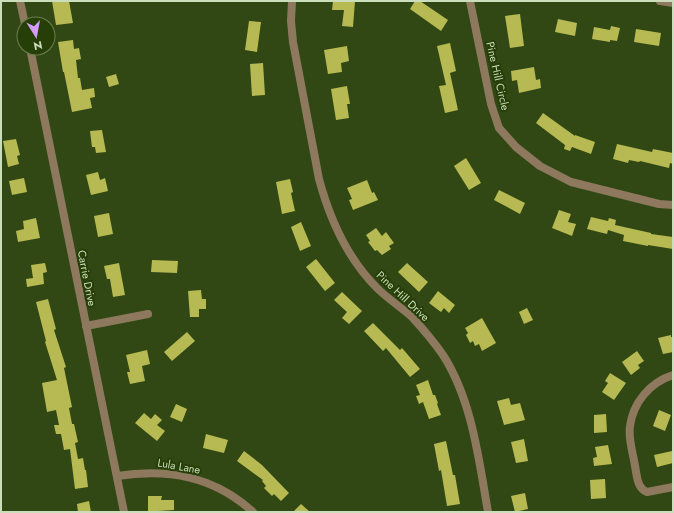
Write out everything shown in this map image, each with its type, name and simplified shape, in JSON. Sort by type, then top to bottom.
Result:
[{"type":"street","points":[[20,1],[23,16]]},
{"type":"street","name":"Pine Hill Drive","points":[[292,1],[291,21],[293,42],[324,200],[343,244],[353,260],[378,289],[412,317],[428,335],[443,355],[453,373],[465,401],[470,420],[488,512]]},
{"type":"street","name":"Pine Hill Circle","points":[[470,1],[491,104],[499,128],[516,147],[540,166],[572,182],[659,204],[673,205]]},
{"type":"street","points":[[660,1],[673,3]]},
{"type":"street","name":"Carrie Drive","points":[[32,56],[124,512]]},
{"type":"street","points":[[86,326],[148,314]]},
{"type":"street","points":[[673,375],[653,384],[644,394],[635,409],[630,427],[632,449],[640,487],[643,491],[647,492],[673,487]]},
{"type":"street","name":"Lula Lane","points":[[117,476],[141,473],[162,473],[190,477],[214,485],[233,495],[253,512]]},
{"type":"building","points":[[52,1],[69,1],[73,23],[56,25],[56,16],[54,16]]},
{"type":"building","points":[[333,1],[355,1],[353,27],[342,26],[344,10],[332,10]]},
{"type":"building","points":[[415,1],[420,1],[448,20],[441,31],[410,9]]},
{"type":"building","points":[[520,14],[524,46],[510,48],[505,16]]},
{"type":"building","points":[[558,19],[577,23],[575,36],[555,32]]},
{"type":"building","points":[[249,21],[261,22],[257,52],[245,50]]},
{"type":"building","points":[[611,26],[620,28],[617,41],[610,40],[610,42],[592,39],[594,27],[610,30]]},
{"type":"building","points":[[636,29],[661,33],[659,46],[634,42]]},
{"type":"building","points":[[73,40],[74,49],[79,48],[81,59],[76,60],[78,78],[80,78],[82,90],[94,88],[95,97],[90,98],[92,108],[72,112],[58,42]]},
{"type":"building","points":[[450,43],[456,71],[450,73],[458,110],[445,113],[439,86],[446,85],[437,46]]},
{"type":"building","points":[[347,46],[349,61],[341,63],[342,72],[328,74],[324,50]]},
{"type":"building","points":[[263,63],[265,95],[252,96],[250,64]]},
{"type":"building","points":[[534,67],[536,80],[540,79],[541,88],[519,93],[517,80],[512,81],[511,71]]},
{"type":"building","points":[[116,74],[119,84],[109,87],[106,77]]},
{"type":"building","points":[[347,86],[350,104],[347,104],[349,118],[336,120],[331,89]]},
{"type":"building","points":[[543,113],[575,136],[595,142],[591,154],[572,147],[570,151],[564,149],[565,145],[536,123]]},
{"type":"building","points":[[102,130],[106,152],[96,153],[95,147],[92,147],[90,131]]},
{"type":"building","points":[[16,139],[20,155],[17,156],[19,164],[8,167],[3,141]]},
{"type":"building","points":[[617,144],[652,152],[653,149],[673,153],[673,164],[670,163],[669,168],[640,161],[629,160],[628,163],[613,159]]},
{"type":"building","points":[[466,158],[481,183],[469,190],[454,166]]},
{"type":"building","points":[[98,172],[100,180],[105,178],[108,191],[91,195],[86,175]]},
{"type":"building","points":[[24,178],[27,192],[12,195],[9,181]]},
{"type":"building","points":[[290,179],[295,211],[282,214],[276,182]]},
{"type":"building","points":[[367,180],[372,193],[374,192],[378,200],[353,210],[349,200],[352,199],[347,188]]},
{"type":"building","points":[[499,190],[525,203],[520,214],[494,200]]},
{"type":"building","points":[[559,210],[571,214],[568,222],[576,224],[572,236],[552,228]]},
{"type":"building","points":[[109,213],[113,234],[98,237],[94,216]]},
{"type":"building","points":[[591,217],[608,221],[609,218],[616,220],[615,225],[651,234],[673,237],[673,249],[623,241],[624,235],[608,230],[607,234],[587,229]]},
{"type":"building","points":[[36,218],[40,238],[18,242],[16,231],[24,229],[23,221]]},
{"type":"building","points":[[301,222],[311,246],[300,251],[291,227]]},
{"type":"building","points":[[376,228],[382,236],[386,232],[394,243],[389,246],[391,249],[382,255],[377,250],[375,251],[368,242],[370,241],[366,235]]},
{"type":"building","points":[[316,259],[335,283],[325,291],[306,267]]},
{"type":"building","points":[[152,260],[178,261],[177,273],[151,272]]},
{"type":"building","points":[[45,263],[47,272],[43,273],[44,284],[27,287],[26,279],[33,278],[31,265]]},
{"type":"building","points":[[119,263],[125,295],[113,297],[110,279],[107,279],[104,266]]},
{"type":"building","points":[[407,263],[428,282],[419,292],[398,272]]},
{"type":"building","points":[[201,290],[202,299],[206,299],[206,309],[199,309],[199,317],[190,317],[188,291]]},
{"type":"building","points":[[438,291],[455,305],[449,313],[444,308],[441,312],[429,303]]},
{"type":"building","points":[[342,292],[362,311],[349,324],[342,318],[347,312],[334,300]]},
{"type":"building","points":[[48,299],[56,329],[54,330],[66,367],[64,368],[72,407],[69,408],[78,442],[75,443],[78,459],[83,458],[88,487],[75,489],[70,449],[64,450],[61,434],[56,434],[54,425],[59,425],[56,410],[47,412],[42,383],[57,380],[45,342],[36,302]]},
{"type":"building","points":[[527,308],[533,320],[524,324],[519,312]]},
{"type":"building","points":[[482,318],[496,343],[482,351],[479,344],[475,346],[473,341],[470,343],[466,335],[468,333],[465,328]]},
{"type":"building","points":[[373,323],[400,350],[402,348],[420,369],[410,377],[386,348],[383,351],[364,331]]},
{"type":"building","points":[[187,332],[195,341],[172,361],[164,352]]},
{"type":"building","points":[[671,335],[671,337],[673,337],[673,352],[663,354],[658,338]]},
{"type":"building","points":[[147,350],[150,364],[142,366],[145,381],[130,384],[127,372],[130,372],[126,355]]},
{"type":"building","points":[[637,351],[644,361],[638,365],[640,368],[631,375],[622,362]]},
{"type":"building","points":[[610,373],[626,383],[614,400],[602,392],[608,383],[605,381]]},
{"type":"building","points":[[428,380],[433,395],[435,395],[438,403],[437,404],[441,415],[429,419],[423,402],[419,404],[416,396],[420,395],[416,385]]},
{"type":"building","points":[[509,398],[511,405],[520,403],[525,420],[504,425],[497,401]]},
{"type":"building","points":[[176,404],[187,409],[182,422],[170,417]]},
{"type":"building","points":[[659,410],[671,415],[665,431],[653,426]]},
{"type":"building","points":[[144,413],[151,419],[155,414],[162,420],[157,425],[165,431],[157,441],[135,423]]},
{"type":"building","points":[[606,414],[607,432],[594,433],[594,415]]},
{"type":"building","points":[[206,434],[228,440],[224,453],[203,448]]},
{"type":"building","points":[[524,439],[528,461],[516,463],[511,442]]},
{"type":"building","points":[[446,441],[453,475],[455,475],[460,504],[447,506],[441,470],[439,471],[434,444]]},
{"type":"building","points":[[608,445],[612,464],[594,466],[593,458],[597,457],[595,447]]},
{"type":"building","points":[[244,451],[262,465],[289,493],[281,501],[274,494],[272,496],[264,488],[266,486],[262,481],[263,480],[237,461]]},
{"type":"building","points":[[672,451],[673,463],[657,467],[654,455]]},
{"type":"building","points":[[605,479],[606,498],[591,499],[590,480]]},
{"type":"building","points":[[525,493],[528,509],[515,512],[511,496]]},
{"type":"building","points":[[148,496],[162,496],[161,500],[174,500],[174,510],[148,512]]},
{"type":"building","points":[[89,501],[91,512],[78,512],[77,504]]},
{"type":"building","points":[[301,504],[310,512],[293,512]]}]
